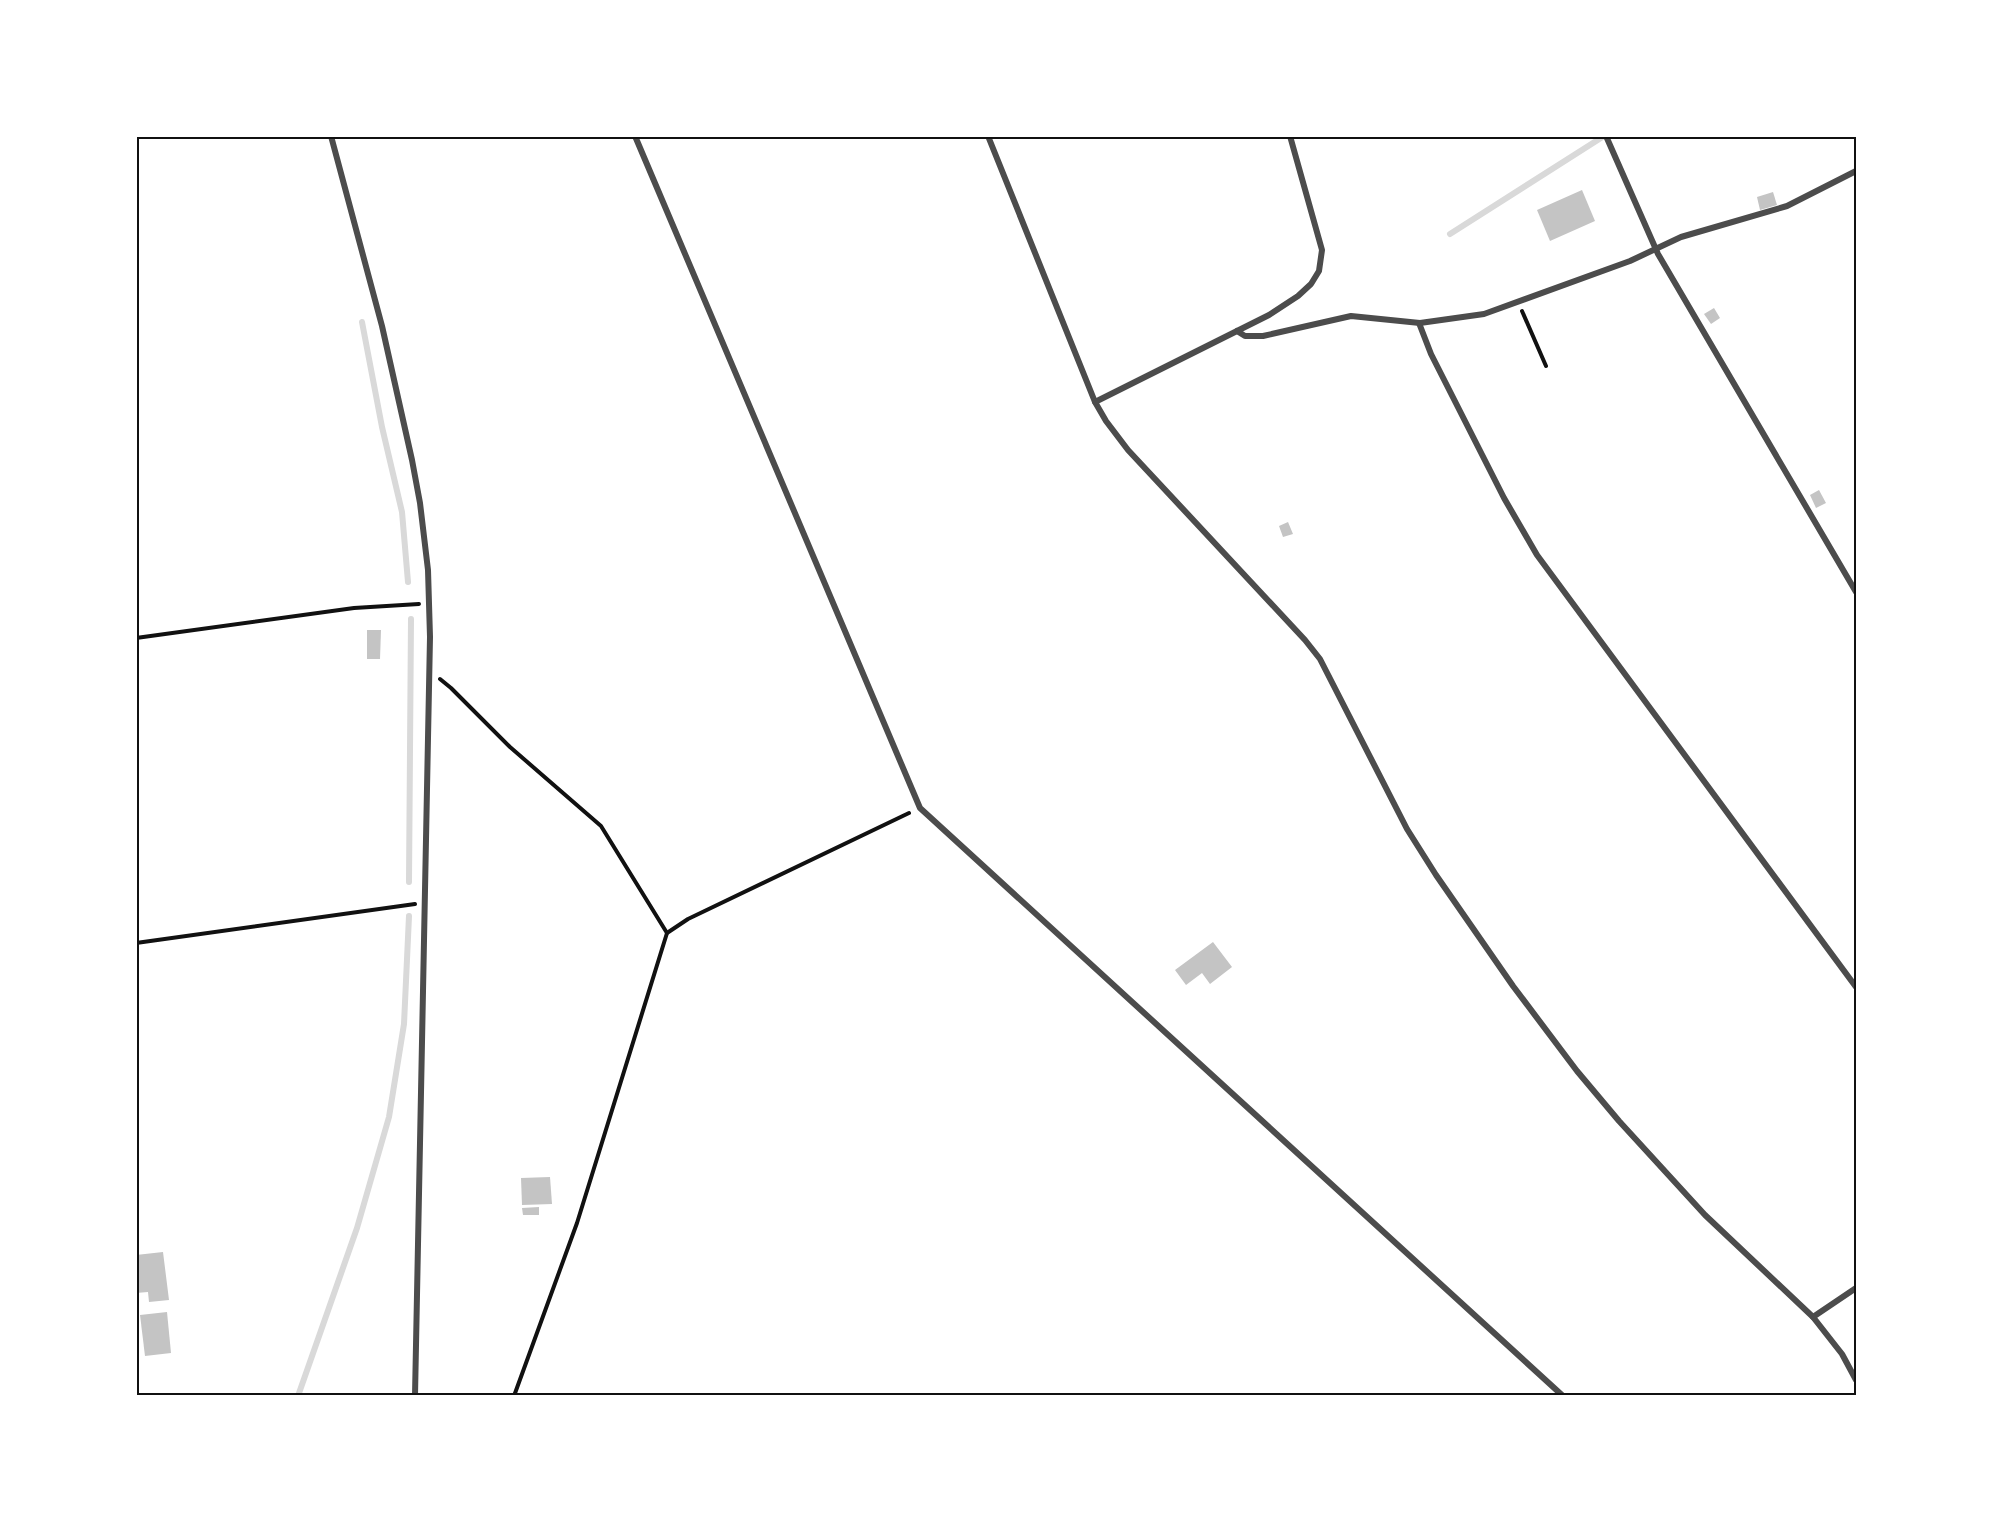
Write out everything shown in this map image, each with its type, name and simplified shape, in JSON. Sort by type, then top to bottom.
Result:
[{"type":"street","points":[[331,136],[404,417],[420,503],[429,604],[415,1395]]},
{"type":"street","points":[[635,136],[920,808],[1563,1395]]},
{"type":"street","points":[[988,136],[1095,402],[1106,422],[1128,450],[1305,640],[1320,659],[1407,829],[1477,937],[1577,1071],[1619,1121],[1705,1215],[1813,1317],[1842,1354],[1857,1380]]},
{"type":"street","points":[[1095,402],[1269,315],[1298,296],[1311,284],[1321,265],[1320,243],[1290,136]]},
{"type":"street","points":[[1606,136],[1656,249],[1857,592]]},
{"type":"street","points":[[1237,331],[1245,336],[1263,336],[1351,316],[1419,323],[1484,314],[1630,261],[1681,237],[1787,206],[1857,171]]},
{"type":"street","points":[[1419,323],[1431,354],[1504,498],[1537,555],[1857,987]]},
{"type":"street","points":[[1813,1317],[1857,1288]]},
{"type":"path","points":[[1518,302],[1546,366]]},
{"type":"path","points":[[136,638],[354,608],[429,604]]},
{"type":"path","points":[[429,677],[437,678],[451,688],[510,747],[601,826],[667,933]]},
{"type":"path","points":[[514,1395],[577,1223],[667,933],[688,919],[920,808]]},
{"type":"path","points":[[136,943],[425,902]]},
{"type":"building","points":[[1582,190],[1595,221],[1550,241],[1537,210]]},
{"type":"building","points":[[1773,192],[1777,205],[1760,210],[1757,197]]},
{"type":"building","points":[[1714,308],[1720,318],[1711,324],[1704,314]]},
{"type":"building","points":[[1819,490],[1826,503],[1816,508],[1810,495]]},
{"type":"building","points":[[1288,522],[1293,534],[1283,537],[1279,526]]},
{"type":"building","points":[[367,630],[381,630],[380,659],[367,659]]},
{"type":"building","points":[[1213,942],[1232,967],[1210,984],[1202,973],[1186,985],[1175,970]]},
{"type":"building","points":[[550,1177],[552,1204],[522,1205],[521,1178]]},
{"type":"building","points":[[539,1207],[539,1215],[523,1215],[522,1208]]},
{"type":"building","points":[[163,1252],[169,1300],[149,1302],[148,1292],[136,1293],[136,1255]]},
{"type":"building","points":[[167,1312],[171,1353],[145,1356],[140,1315]]},
{"type":"waterway","points":[[1450,234],[1604,136]]},
{"type":"waterway","points":[[362,322],[382,427],[402,512],[408,582]]},
{"type":"waterway","points":[[409,882],[411,619]]},
{"type":"waterway","points":[[298,1396],[357,1228],[389,1117],[404,1024],[409,916]]}]
